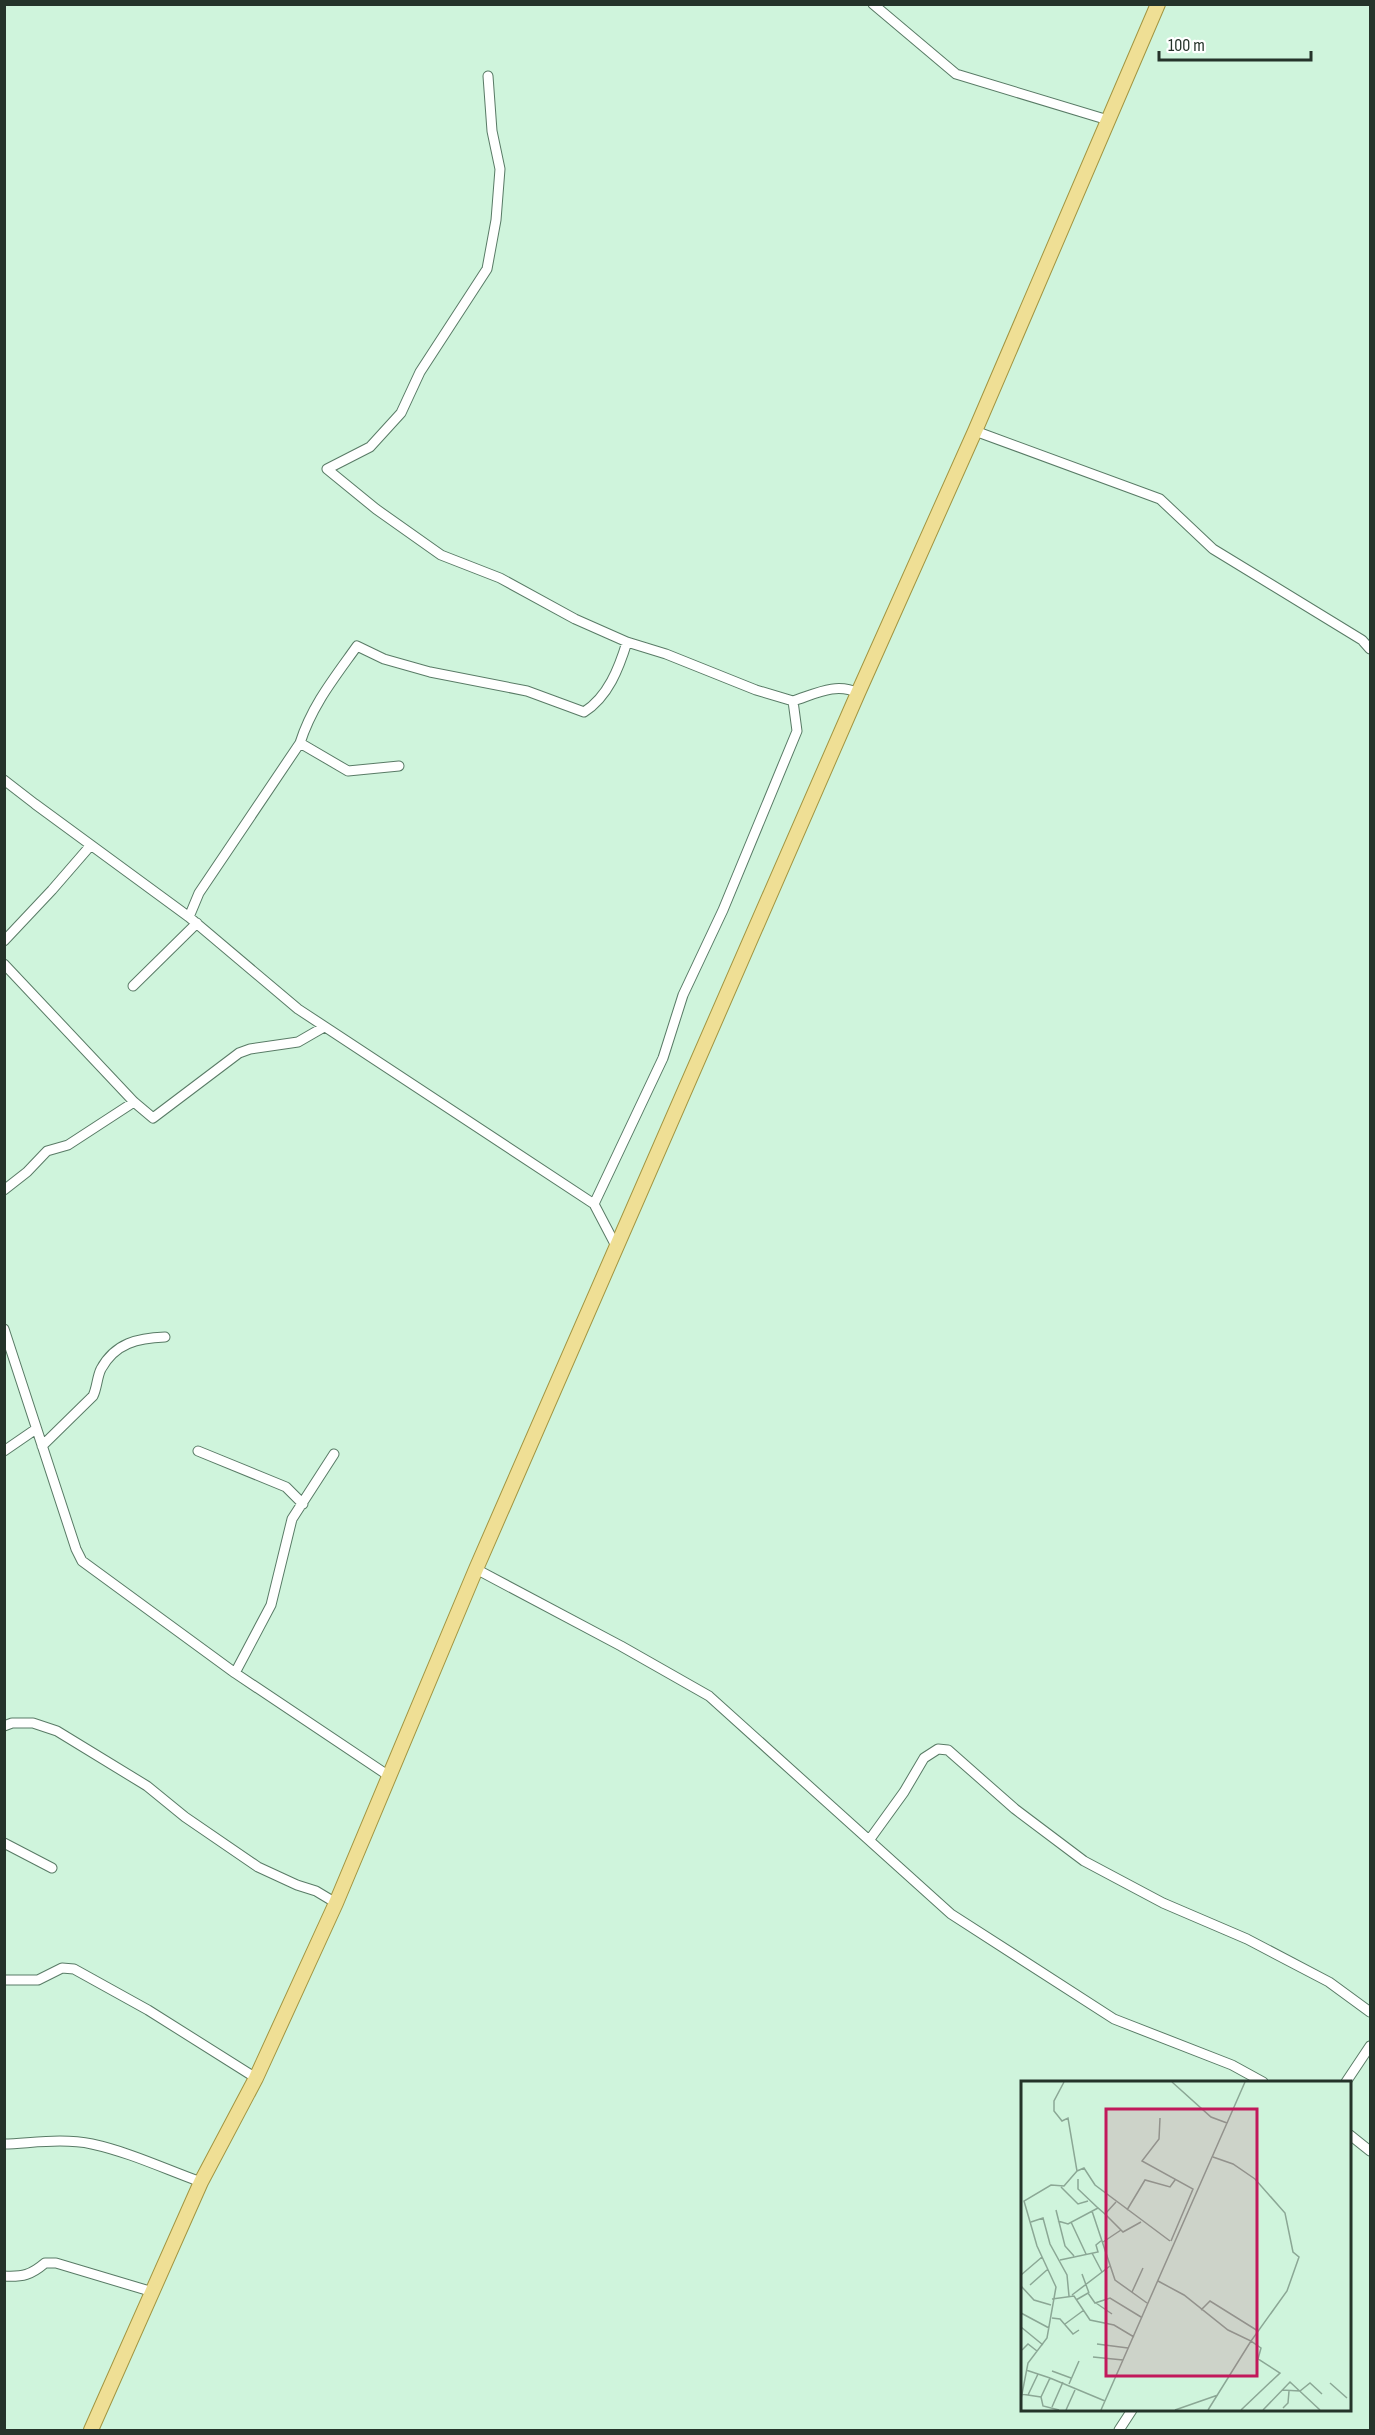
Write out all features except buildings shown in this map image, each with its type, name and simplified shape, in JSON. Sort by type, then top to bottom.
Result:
[{"type":"main road","points":[[91,2430],[201,2182],[256,2078],[336,1903],[476,1569],[858,693],[975,431],[1158,4]]},
{"type":"street","points":[[873,4],[956,74],[1108,120]]},
{"type":"street","points":[[488,76],[492,131],[500,169],[496,220],[487,269],[420,372],[401,413],[370,447],[327,469],[376,509],[441,555],[500,578],[575,619],[627,642],[666,654],[756,690],[793,701],[836,687],[848,688],[858,693]]},
{"type":"street","points":[[975,431],[1160,499],[1213,549],[1362,640],[1371,648]]},
{"type":"street","points":[[133,986],[193,920],[199,893],[300,743],[317,702],[357,645],[384,659],[430,672],[527,691],[584,712],[594,706],[610,684],[627,642]]},
{"type":"street","points":[[594,1204],[663,1058],[682,995],[723,910],[797,731],[793,701]]},
{"type":"street","points":[[300,743],[348,771],[399,766]]},
{"type":"street","points":[[4,780],[193,920],[298,1009],[594,1204],[616,1246]]},
{"type":"street","points":[[4,941],[91,845]]},
{"type":"street","points":[[4,964],[134,1102],[153,1118],[239,1053],[250,1049],[298,1042],[324,1027]]},
{"type":"street","points":[[4,1190],[27,1172],[47,1151],[68,1145],[134,1102]]},
{"type":"street","points":[[4,1329],[82,1561],[235,1673],[389,1776]]},
{"type":"street","points":[[42,1446],[93,1396],[98,1386],[100,1371],[118,1350],[142,1338],[165,1337]]},
{"type":"street","points":[[4,1451],[36,1429]]},
{"type":"street","points":[[198,1451],[286,1487],[303,1504]]},
{"type":"street","points":[[235,1673],[271,1605],[292,1519],[334,1454]]},
{"type":"street","points":[[476,1569],[709,1696],[951,1914],[1114,2019],[1232,2065],[1261,2081]]},
{"type":"street","points":[[4,1726],[12,1723],[33,1723],[57,1731],[147,1786],[185,1817],[258,1867],[336,1903]]},
{"type":"street","points":[[870,1839],[904,1792],[924,1758],[938,1749],[948,1750],[1015,1809],[1084,1861],[1163,1903],[1247,1939],[1319,1977],[1371,2012]]},
{"type":"street","points":[[4,1843],[52,1868]]},
{"type":"street","points":[[4,1980],[38,1980],[62,1968],[74,1969],[148,2010],[256,2078]]},
{"type":"street","points":[[1347,2081],[1371,2046]]},
{"type":"street","points":[[1351,2136],[1371,2151]]},
{"type":"street","points":[[4,2144],[68,2142],[92,2144],[201,2182]]},
{"type":"street","points":[[4,2276],[22,2277],[33,2274],[45,2263],[56,2263],[153,2292]]},
{"type":"street","points":[[1119,2430],[1131,2411]]}]
